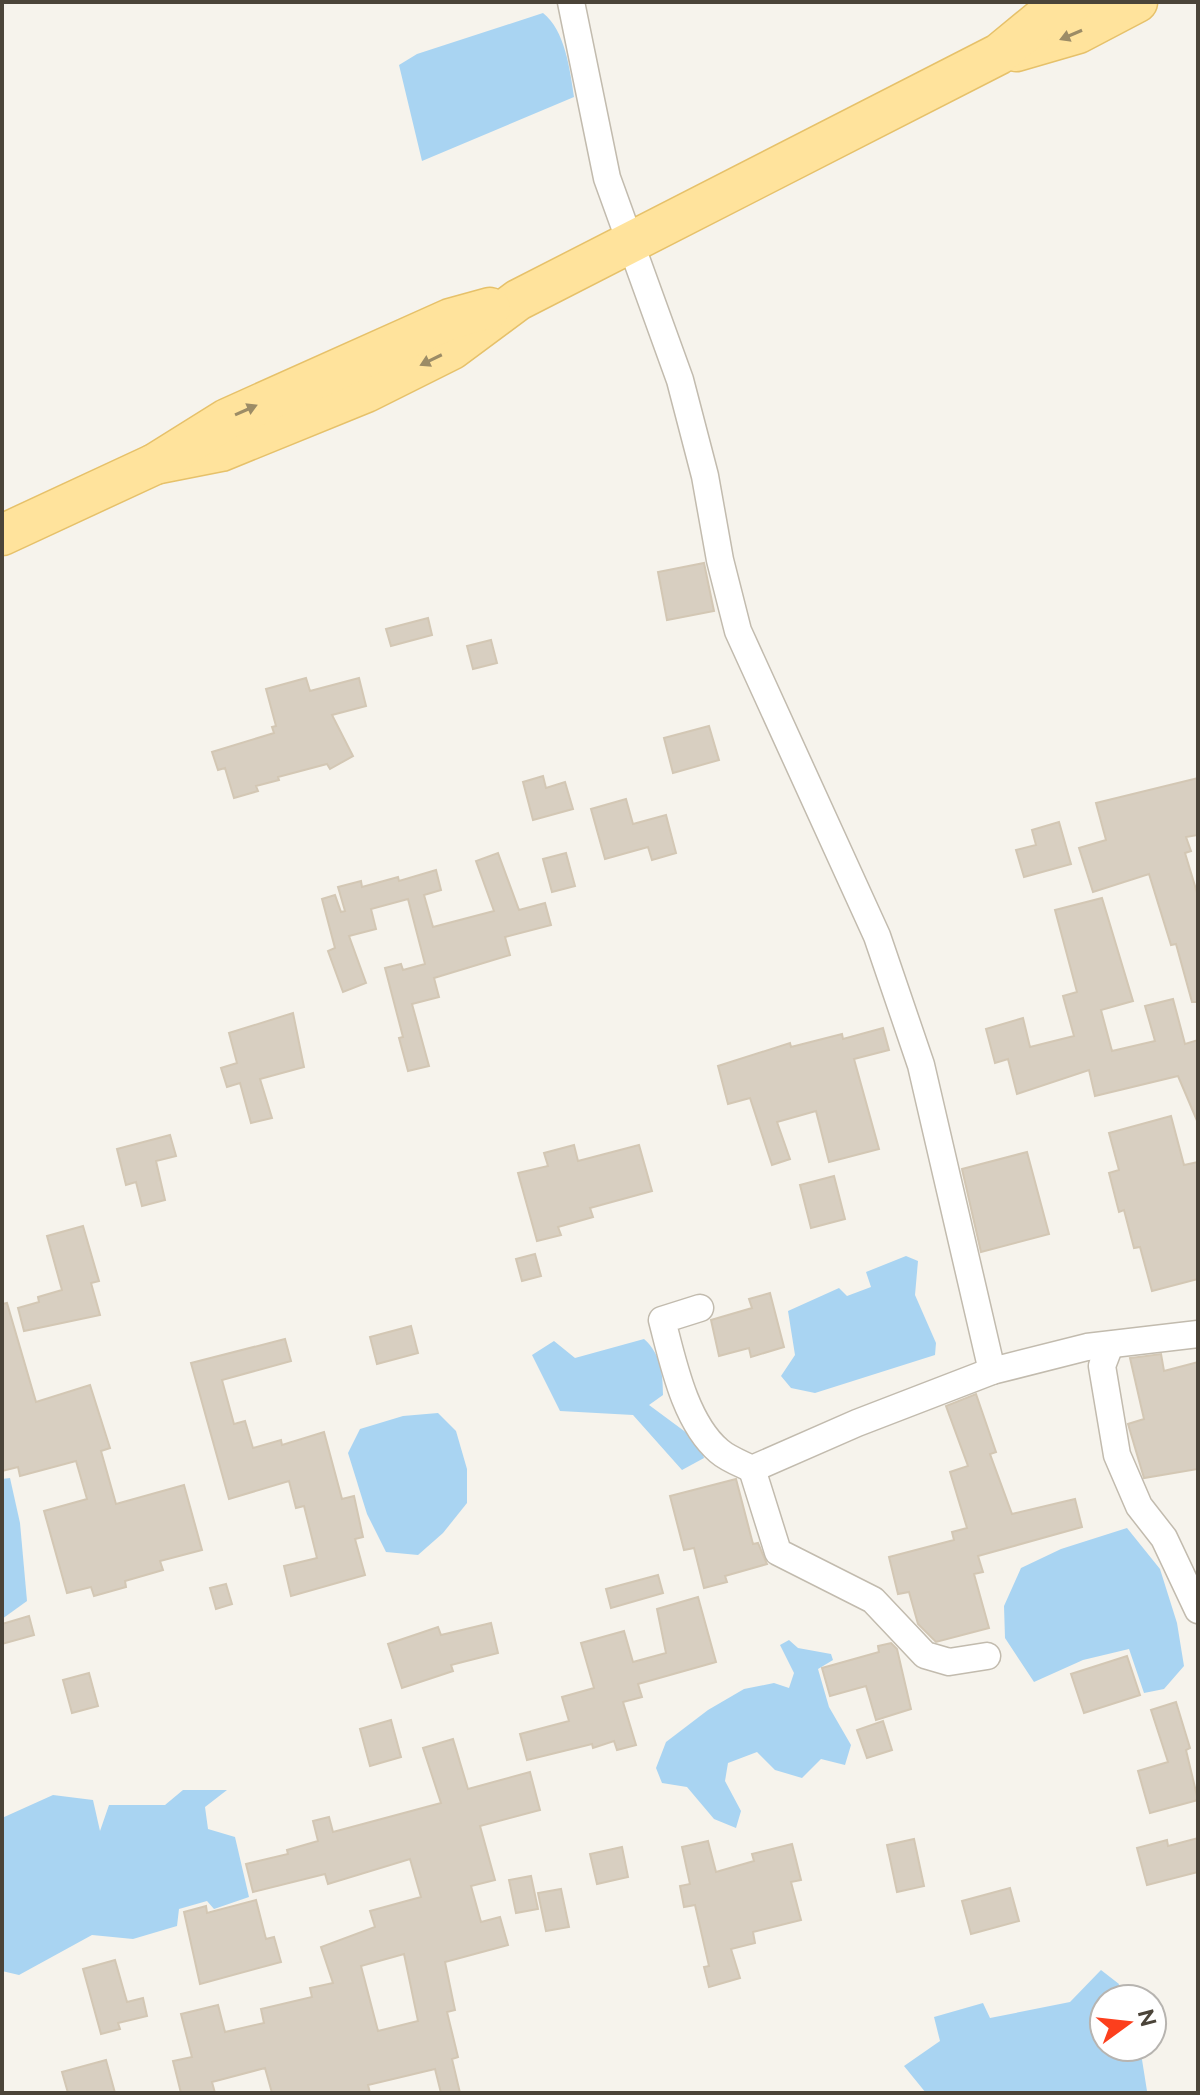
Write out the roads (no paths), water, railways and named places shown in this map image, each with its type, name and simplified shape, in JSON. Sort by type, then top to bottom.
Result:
[{"type":"main road","points":[[2,535],[155,464],[227,419],[450,319],[518,300],[999,54],[1044,17],[1073,2]]},
{"type":"main road","points":[[999,54],[1053,42],[1137,2]]},
{"type":"street","points":[[571,2],[607,178],[680,380],[705,476],[720,560],[738,631],[877,936],[921,1065],[992,1371]]},
{"type":"street","points":[[700,1308],[662,1320],[671,1352],[699,1430],[720,1453],[752,1469],[778,1552],[873,1600],[925,1655],[949,1662],[987,1656]]},
{"type":"street","points":[[752,1469],[857,1423],[992,1371],[1110,1345],[1198,1334]]},
{"type":"street","points":[[1110,1345],[1102,1366],[1117,1455],[1139,1506],[1164,1538],[1198,1610]]},
{"type":"water","points":[[543,13],[561,40],[574,97],[422,161],[399,65],[417,54]]},
{"type":"water","points":[[906,1256],[918,1261],[915,1295],[936,1343],[935,1355],[815,1393],[791,1388],[781,1376],[795,1355],[788,1311],[839,1288],[847,1296],[871,1287],[866,1272]]},
{"type":"water","points":[[644,1339],[657,1358],[662,1380],[663,1395],[649,1405],[699,1442],[704,1458],[682,1470],[633,1415],[560,1411],[532,1355],[554,1341],[575,1358]]},
{"type":"water","points":[[438,1413],[456,1431],[467,1469],[467,1503],[443,1533],[418,1555],[386,1552],[367,1514],[348,1453],[360,1429],[403,1416]]},
{"type":"water","points":[[10,1478],[20,1523],[27,1601],[2,1619],[2,1479]]},
{"type":"water","points":[[1127,1528],[1160,1569],[1177,1623],[1184,1666],[1164,1689],[1144,1693],[1129,1649],[1083,1660],[1034,1682],[1005,1638],[1004,1606],[1021,1568],[1061,1549]]},
{"type":"water","points":[[789,1640],[798,1648],[831,1654],[833,1660],[818,1669],[829,1707],[851,1745],[845,1765],[821,1759],[802,1778],[775,1770],[757,1752],[728,1763],[725,1781],[741,1811],[736,1828],[714,1819],[687,1787],[662,1783],[656,1768],[666,1742],[708,1710],[744,1689],[774,1683],[789,1688],[794,1673],[780,1645]]},
{"type":"water","points":[[183,1790],[227,1790],[205,1807],[208,1829],[235,1837],[249,1897],[214,1909],[207,1901],[179,1909],[177,1926],[133,1939],[92,1935],[19,1975],[2,1971],[2,1818],[53,1795],[93,1800],[100,1831],[109,1805],[165,1805]]},
{"type":"water","points":[[1101,1970],[1118,1983],[1088,1983]]},
{"type":"water","points":[[1088,1983],[1088,2063],[1143,2063],[1147,2091],[926,2093],[904,2066],[940,2041],[934,2017],[983,2003],[990,2018],[1070,2002]]}]
